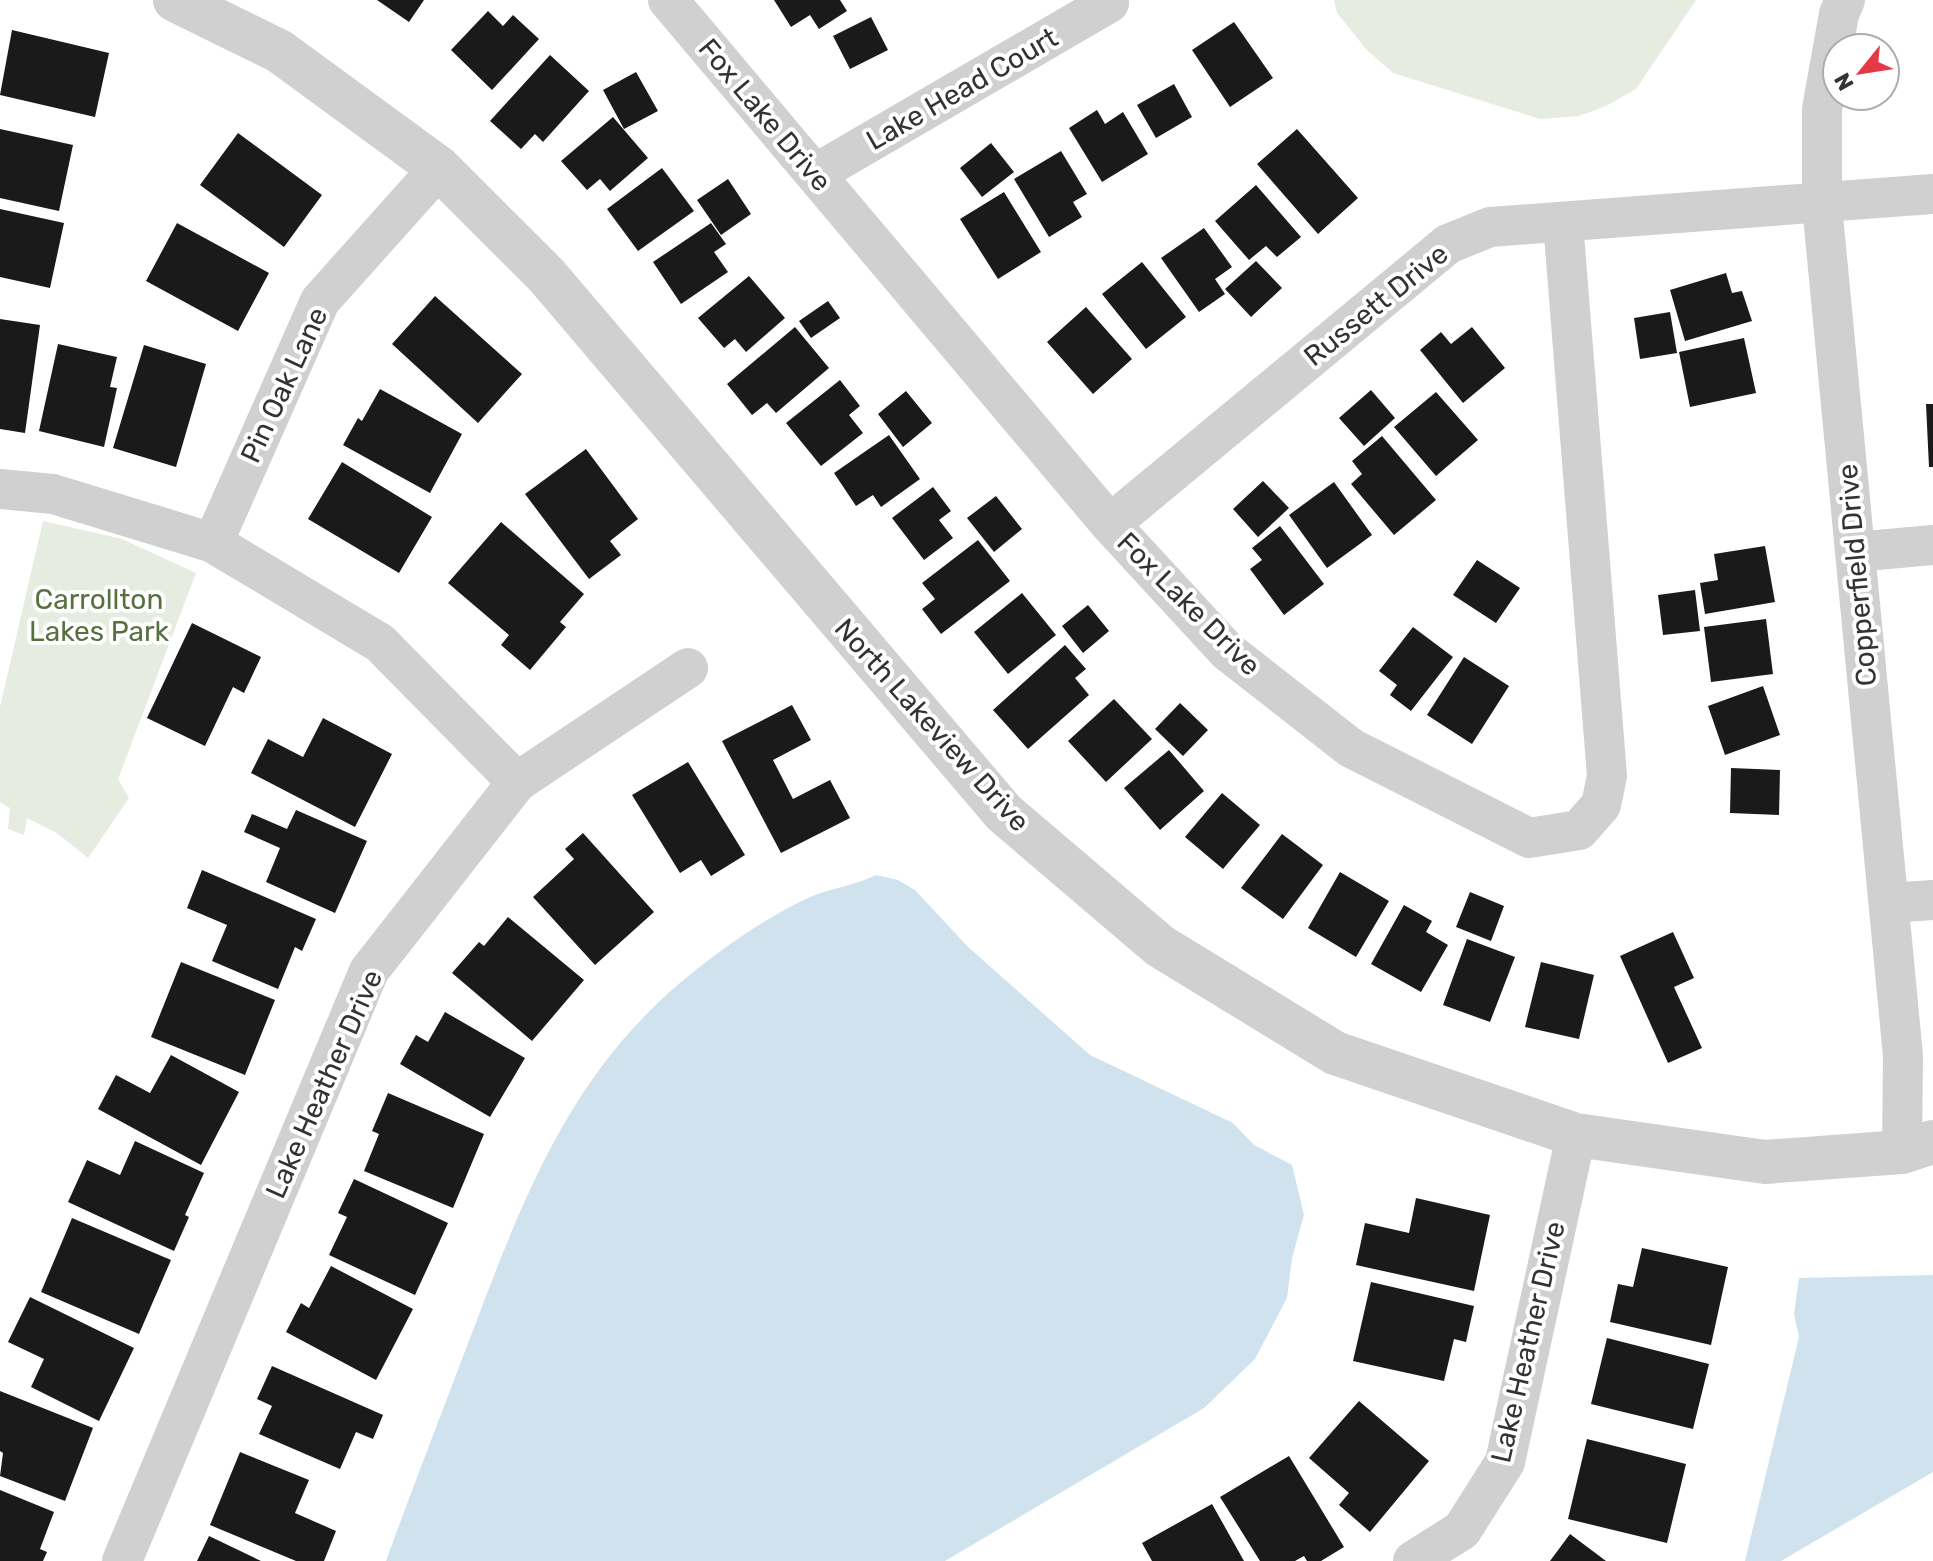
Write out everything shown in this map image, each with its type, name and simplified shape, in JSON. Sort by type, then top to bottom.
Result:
[{"type":"street","name":"North Lakeview Drive","points":[[175,0],[279,51],[439,168],[547,276],[1016,824],[1160,946],[1335,1053],[1576,1135],[1765,1162],[1923,1150]]},
{"type":"street","name":"Fox Lake Drive","points":[[668,0],[1110,524],[1227,651],[1351,748],[1529,838],[1579,830],[1601,805],[1607,776],[1563,222]]},
{"type":"street","name":"Copperfield Drive","points":[[1845,0],[1822,109],[1822,205],[1903,1056],[1923,1150]]},
{"type":"street","name":"Lake Head Court","points":[[815,174],[1109,3]]},
{"type":"street","name":"Pin Oak Lane","points":[[213,543],[320,301],[439,168]]},
{"type":"street","name":"Russett Drive","points":[[1110,524],[1448,244],[1490,227],[1822,205],[1933,194]]},
{"type":"street","points":[[0,489],[53,494],[213,543],[380,643],[517,782]]},
{"type":"street","points":[[1855,552],[1933,545]]},
{"type":"street","name":"Lake Heather Drive","points":[[122,1561],[369,971],[517,782],[688,668]]},
{"type":"street","points":[[1889,903],[1933,900]]},
{"type":"street","name":"Lake Heather Drive","points":[[1413,1561],[1462,1530],[1505,1462],[1576,1135]]},
{"type":"green space","points":[[1334,0],[1696,0],[1636,89],[1606,106],[1579,116],[1540,119],[1393,73],[1366,49],[1337,13]]},
{"type":"green space","name":"Carrollton Lakes Park","points":[[43,521],[122,539],[196,573],[118,779],[129,798],[88,858],[57,833],[27,818],[24,835],[8,829],[10,808],[0,802],[0,707]]},
{"type":"water","points":[[876,875],[898,880],[915,890],[968,947],[1090,1055],[1233,1123],[1254,1145],[1292,1165],[1304,1215],[1292,1258],[1287,1298],[1255,1359],[1204,1408],[945,1561],[386,1561],[509,1239],[556,1138],[584,1091],[617,1047],[656,1005],[713,957],[794,905]]},
{"type":"water","points":[[1933,1275],[1933,1472],[1781,1561],[1745,1561],[1799,1337],[1794,1314],[1799,1278]]},
{"type":"building","points":[[377,0],[424,0],[409,22]]},
{"type":"building","points":[[774,0],[840,0],[847,11],[819,29],[810,15],[791,27]]},
{"type":"building","points":[[488,11],[503,26],[513,15],[539,39],[492,90],[451,50]]},
{"type":"building","points":[[871,17],[888,50],[850,69],[833,36]]},
{"type":"building","points":[[1234,22],[1273,78],[1230,107],[1192,50]]},
{"type":"building","points":[[12,30],[109,53],[95,117],[0,95]]},
{"type":"building","points":[[550,55],[589,91],[543,142],[535,134],[521,149],[490,121]]},
{"type":"building","points":[[636,72],[658,111],[624,129],[603,90]]},
{"type":"building","points":[[1174,84],[1192,117],[1156,138],[1137,105]]},
{"type":"building","points":[[1097,110],[1105,124],[1123,112],[1148,154],[1102,182],[1069,128]]},
{"type":"building","points":[[613,117],[648,158],[610,191],[600,179],[587,190],[561,161]]},
{"type":"building","points":[[0,129],[73,145],[59,211],[0,198]]},
{"type":"building","points":[[1297,129],[1358,198],[1318,234],[1257,164]]},
{"type":"building","points":[[238,133],[322,195],[284,247],[200,185]]},
{"type":"building","points":[[991,143],[1014,172],[982,197],[960,168]]},
{"type":"building","points":[[1061,151],[1087,194],[1073,202],[1082,217],[1049,237],[1014,179]]},
{"type":"building","points":[[662,168],[694,211],[638,251],[607,209]]},
{"type":"building","points":[[728,179],[751,214],[721,235],[697,200]]},
{"type":"building","points":[[1256,185],[1301,237],[1277,257],[1266,246],[1249,260],[1215,221]]},
{"type":"building","points":[[1004,192],[1041,252],[998,279],[960,219]]},
{"type":"building","points":[[0,209],[64,223],[50,288],[0,277]]},
{"type":"building","points":[[177,223],[269,273],[238,331],[146,281]]},
{"type":"building","points":[[711,223],[726,244],[714,252],[728,272],[681,304],[653,262]]},
{"type":"building","points":[[1204,228],[1232,267],[1215,279],[1225,294],[1199,312],[1161,258]]},
{"type":"building","points":[[1256,261],[1282,288],[1251,317],[1225,289]]},
{"type":"building","points":[[1142,262],[1186,317],[1146,349],[1102,294]]},
{"type":"building","points":[[1726,273],[1732,293],[1742,291],[1752,321],[1685,341],[1670,290]]},
{"type":"building","points":[[749,276],[785,318],[746,352],[735,339],[724,348],[698,318]]},
{"type":"building","points":[[435,296],[522,374],[478,423],[392,344]]},
{"type":"building","points":[[828,301],[840,318],[811,338],[799,321]]},
{"type":"building","points":[[1086,307],[1132,359],[1093,394],[1047,342]]},
{"type":"building","points":[[1670,312],[1677,353],[1640,359],[1634,318]]},
{"type":"building","points":[[0,319],[40,325],[25,433],[0,429]]},
{"type":"building","points":[[795,327],[829,368],[776,413],[767,403],[752,415],[727,384]]},
{"type":"building","points":[[1472,327],[1505,368],[1463,403],[1420,350],[1441,332],[1451,344]]},
{"type":"building","points":[[1744,338],[1756,393],[1690,407],[1679,352]]},
{"type":"building","points":[[58,344],[117,357],[110,387],[117,388],[104,447],[39,431]]},
{"type":"building","points":[[144,345],[206,364],[176,467],[113,448]]},
{"type":"building","points":[[840,380],[860,406],[849,415],[863,433],[821,466],[786,423]]},
{"type":"building","points":[[380,389],[462,434],[430,493],[343,445],[358,418],[362,421]]},
{"type":"building","points":[[1371,390],[1395,418],[1364,446],[1339,418]]},
{"type":"building","points":[[906,391],[932,423],[903,447],[878,414]]},
{"type":"building","points":[[1436,392],[1478,440],[1436,476],[1394,427]]},
{"type":"building","points":[[1926,404],[1933,404],[1933,467],[1929,467]]},
{"type":"building","points":[[889,435],[920,479],[881,507],[873,495],[856,506],[834,473]]},
{"type":"building","points":[[1382,436],[1436,500],[1394,535],[1351,484],[1362,474],[1352,461]]},
{"type":"building","points":[[586,449],[638,519],[610,541],[621,555],[589,579],[525,494]]},
{"type":"building","points":[[342,462],[432,517],[399,573],[308,519]]},
{"type":"building","points":[[1263,481],[1289,508],[1258,537],[1233,509]]},
{"type":"building","points":[[1334,482],[1372,535],[1327,568],[1289,515]]},
{"type":"building","points":[[933,487],[951,511],[939,520],[953,538],[924,560],[892,518]]},
{"type":"building","points":[[996,496],[1022,529],[994,552],[967,518]]},
{"type":"building","points":[[501,522],[584,594],[560,622],[566,627],[530,670],[501,645],[509,635],[448,583]]},
{"type":"building","points":[[1280,526],[1324,584],[1284,615],[1250,569],[1262,560],[1252,548]]},
{"type":"building","points":[[978,540],[1010,581],[941,634],[922,609],[935,599],[922,583]]},
{"type":"building","points":[[1765,546],[1775,602],[1705,614],[1700,583],[1718,580],[1714,554]]},
{"type":"building","points":[[1477,560],[1520,588],[1496,623],[1453,595]]},
{"type":"building","points":[[1695,590],[1700,631],[1663,635],[1658,595]]},
{"type":"building","points":[[1022,593],[1056,635],[1008,674],[974,632]]},
{"type":"building","points":[[1088,605],[1109,631],[1083,653],[1062,626]]},
{"type":"building","points":[[1766,619],[1773,674],[1711,682],[1704,627]]},
{"type":"building","points":[[192,623],[261,657],[244,693],[233,687],[205,746],[147,718]]},
{"type":"building","points":[[1413,627],[1453,657],[1411,711],[1390,695],[1397,685],[1379,671]]},
{"type":"building","points":[[1065,645],[1086,669],[1075,678],[1089,695],[1028,749],[993,710]]},
{"type":"building","points":[[1464,657],[1509,686],[1472,744],[1427,715]]},
{"type":"building","points":[[1763,686],[1780,735],[1725,755],[1708,706]]},
{"type":"building","points":[[1114,699],[1152,739],[1106,782],[1068,741]]},
{"type":"building","points":[[1180,703],[1208,730],[1183,756],[1155,729]]},
{"type":"building","points":[[792,705],[811,740],[773,760],[793,799],[830,780],[850,818],[781,853],[722,741]]},
{"type":"building","points":[[323,718],[392,754],[355,827],[251,773],[268,739],[303,757]]},
{"type":"building","points":[[1169,750],[1204,791],[1160,830],[1124,788]]},
{"type":"building","points":[[688,762],[745,855],[711,876],[701,860],[680,873],[632,795]]},
{"type":"building","points":[[1731,768],[1780,770],[1779,815],[1730,813]]},
{"type":"building","points":[[1222,793],[1260,825],[1223,869],[1185,837]]},
{"type":"building","points":[[296,810],[367,841],[335,913],[266,882],[280,848],[244,832],[252,814],[287,829]]},
{"type":"building","points":[[583,833],[654,912],[595,965],[533,897],[574,859],[565,849]]},
{"type":"building","points":[[1282,834],[1323,865],[1283,919],[1241,888]]},
{"type":"building","points":[[202,870],[316,919],[302,951],[295,947],[278,989],[212,961],[227,925],[187,908]]},
{"type":"building","points":[[1340,872],[1389,901],[1356,957],[1308,928]]},
{"type":"building","points":[[1470,892],[1504,906],[1491,941],[1456,927]]},
{"type":"building","points":[[1404,905],[1432,921],[1426,932],[1448,945],[1421,992],[1371,964]]},
{"type":"building","points":[[508,917],[584,980],[532,1041],[452,973],[479,942],[484,946]]},
{"type":"building","points":[[1673,932],[1694,978],[1674,987],[1702,1048],[1668,1063],[1620,956]]},
{"type":"building","points":[[1467,939],[1515,957],[1490,1022],[1443,1005]]},
{"type":"building","points":[[181,962],[275,1000],[245,1075],[151,1037]]},
{"type":"building","points":[[1541,962],[1594,975],[1579,1039],[1525,1027]]},
{"type":"building","points":[[445,1012],[525,1058],[490,1117],[400,1064],[416,1035],[428,1042]]},
{"type":"building","points":[[171,1055],[239,1092],[201,1165],[98,1109],[116,1075],[150,1093]]},
{"type":"building","points":[[388,1093],[484,1134],[453,1208],[364,1171],[379,1134],[372,1131]]},
{"type":"building","points":[[135,1141],[204,1173],[185,1215],[189,1217],[174,1251],[68,1202],[87,1160],[120,1175]]},
{"type":"building","points":[[354,1179],[448,1223],[415,1295],[329,1255],[347,1217],[338,1213]]},
{"type":"building","points":[[1416,1198],[1490,1215],[1474,1291],[1356,1265],[1365,1223],[1409,1233]]},
{"type":"building","points":[[72,1218],[171,1260],[139,1334],[41,1292]]},
{"type":"building","points":[[1642,1248],[1728,1267],[1711,1345],[1610,1322],[1618,1284],[1633,1287]]},
{"type":"building","points":[[331,1266],[413,1309],[376,1380],[286,1332],[301,1303],[309,1308]]},
{"type":"building","points":[[1371,1282],[1474,1306],[1466,1342],[1454,1339],[1444,1381],[1353,1361]]},
{"type":"building","points":[[30,1297],[134,1348],[99,1421],[31,1387],[44,1359],[8,1342]]},
{"type":"building","points":[[1607,1338],[1709,1364],[1693,1429],[1591,1404]]},
{"type":"building","points":[[272,1366],[383,1415],[373,1439],[356,1432],[340,1469],[259,1434],[272,1406],[257,1399]]},
{"type":"building","points":[[0,1391],[93,1428],[65,1501],[0,1476],[3,1453],[0,1451]]},
{"type":"building","points":[[1359,1401],[1429,1461],[1370,1532],[1339,1505],[1349,1493],[1309,1458]]},
{"type":"building","points":[[1587,1439],[1686,1464],[1667,1543],[1568,1519]]},
{"type":"building","points":[[240,1452],[309,1480],[295,1513],[336,1531],[324,1561],[296,1561],[210,1525]]},
{"type":"building","points":[[1289,1456],[1344,1547],[1321,1561],[1307,1561],[1304,1556],[1295,1561],[1260,1561],[1220,1497]]},
{"type":"building","points":[[0,1490],[54,1512],[40,1549],[47,1552],[43,1561],[0,1561]]},
{"type":"building","points":[[1212,1504],[1244,1561],[1152,1561],[1142,1543]]},
{"type":"building","points":[[1570,1534],[1606,1561],[1550,1561]]},
{"type":"building","points":[[209,1536],[261,1561],[197,1561]]}]
